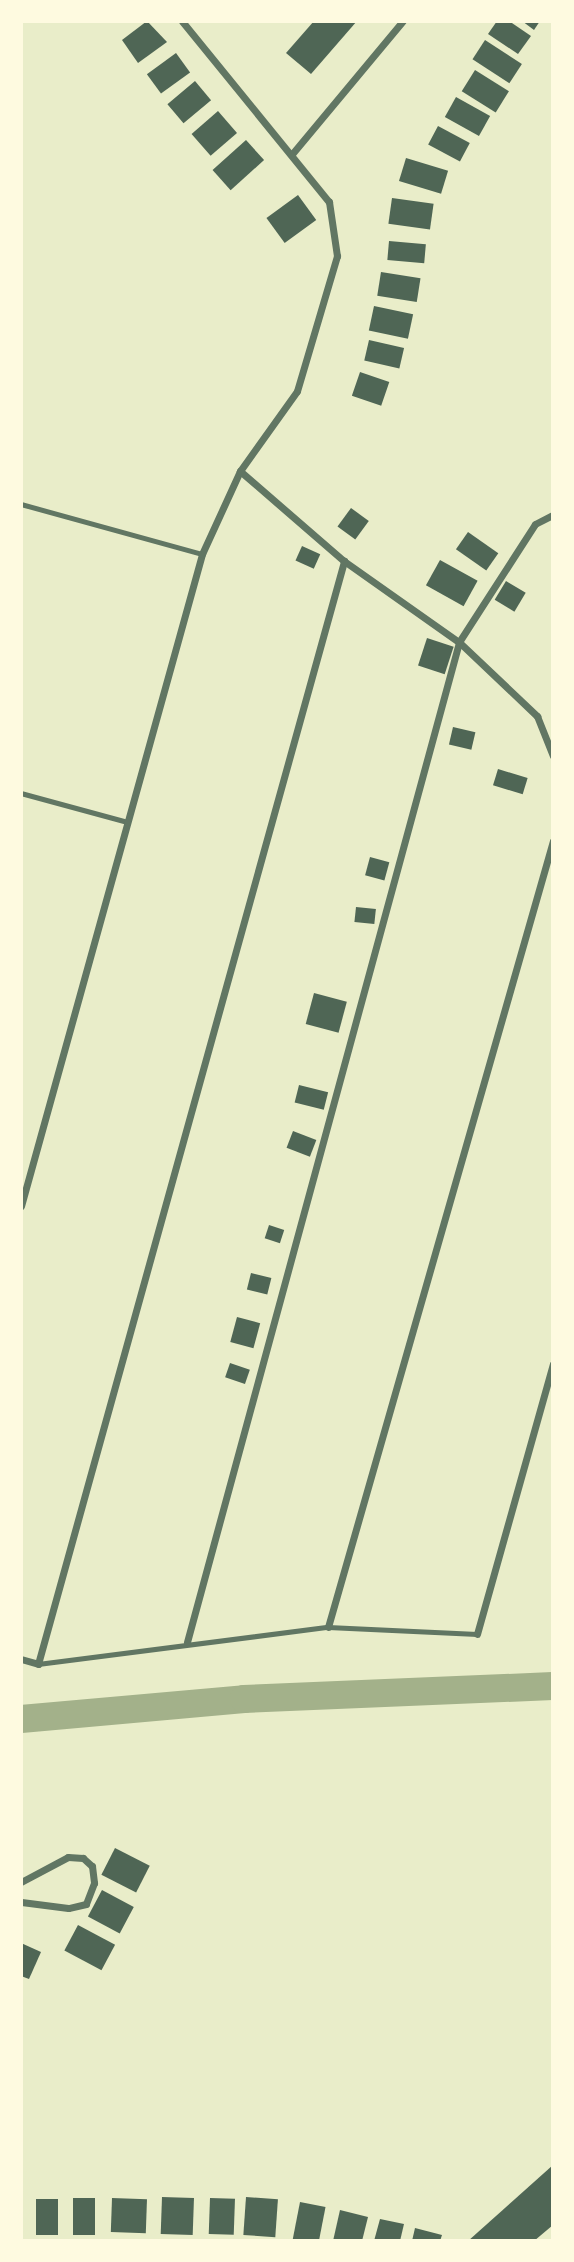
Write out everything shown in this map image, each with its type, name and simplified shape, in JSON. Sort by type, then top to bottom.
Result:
[{"type":"street","points":[[21,1206],[202,554],[240,471],[297,391],[337,256],[329,202],[181,21]]},
{"type":"street","points":[[292,154],[403,21]]},
{"type":"street","points":[[240,471],[344,561],[459,642],[537,716],[553,756]]},
{"type":"street","points":[[187,1642],[459,642],[535,524],[553,515]]},
{"type":"street","points":[[21,1659],[38,1664],[344,561]]},
{"type":"street","points":[[328,1627],[553,841]]},
{"type":"street","points":[[477,1634],[553,1363]]},
{"type":"street","points":[[21,1882],[68,1857],[83,1858],[92,1866],[94,1883],[86,1904],[68,1908],[21,1902]]},
{"type":"lane","points":[[21,504],[202,554]]},
{"type":"lane","points":[[21,793],[128,822]]},
{"type":"lane","points":[[38,1664],[187,1642],[328,1627],[477,1634]]},
{"type":"building","points":[[147,21],[167,42],[138,63],[122,40]]},
{"type":"building","points":[[314,21],[357,21],[311,74],[286,53]]},
{"type":"building","points":[[497,21],[509,21],[531,36],[518,54],[488,34]]},
{"type":"building","points":[[522,21],[540,21],[534,30]]},
{"type":"building","points":[[485,40],[522,64],[509,83],[472,59]]},
{"type":"building","points":[[176,53],[190,72],[161,94],[147,74]]},
{"type":"building","points":[[475,70],[509,91],[496,112],[462,91]]},
{"type":"building","points":[[195,81],[211,100],[183,123],[167,104]]},
{"type":"building","points":[[456,97],[490,116],[479,136],[445,117]]},
{"type":"building","points":[[218,111],[237,133],[211,156],[192,134]]},
{"type":"building","points":[[438,126],[470,143],[460,161],[428,145]]},
{"type":"building","points":[[246,140],[264,160],[231,190],[213,170]]},
{"type":"building","points":[[406,158],[448,171],[441,194],[399,181]]},
{"type":"building","points":[[298,195],[316,220],[285,243],[266,218]]},
{"type":"building","points":[[392,198],[434,204],[430,230],[388,224]]},
{"type":"building","points":[[389,241],[426,244],[424,263],[387,260]]},
{"type":"building","points":[[381,272],[421,278],[417,302],[377,296]]},
{"type":"building","points":[[374,306],[413,314],[408,339],[369,330]]},
{"type":"building","points":[[369,340],[404,348],[399,369],[364,360]]},
{"type":"building","points":[[360,372],[389,382],[381,406],[352,396]]},
{"type":"building","points":[[351,508],[369,521],[355,540],[337,527]]},
{"type":"building","points":[[468,532],[498,553],[486,570],[456,549]]},
{"type":"building","points":[[302,546],[320,554],[314,569],[295,561]]},
{"type":"building","points":[[440,560],[478,581],[464,606],[426,585]]},
{"type":"building","points":[[506,581],[526,593],[514,612],[495,600]]},
{"type":"building","points":[[427,638],[454,647],[445,674],[418,666]]},
{"type":"building","points":[[453,727],[475,732],[471,750],[449,745]]},
{"type":"building","points":[[498,769],[528,778],[523,794],[493,785]]},
{"type":"building","points":[[370,857],[389,862],[384,881],[365,875]]},
{"type":"building","points":[[356,907],[376,909],[374,924],[354,922]]},
{"type":"building","points":[[314,993],[347,1002],[339,1033],[306,1024]]},
{"type":"building","points":[[299,1085],[328,1092],[324,1110],[295,1102]]},
{"type":"building","points":[[293,1131],[316,1140],[310,1157],[287,1148]]},
{"type":"building","points":[[269,1225],[284,1230],[280,1243],[265,1238]]},
{"type":"building","points":[[251,1273],[271,1278],[267,1295],[247,1289]]},
{"type":"building","points":[[237,1317],[260,1323],[253,1348],[230,1342]]},
{"type":"building","points":[[230,1363],[250,1370],[245,1384],[225,1377]]},
{"type":"building","points":[[115,1848],[150,1866],[136,1892],[101,1875]]},
{"type":"building","points":[[102,1890],[134,1907],[120,1933],[88,1916]]},
{"type":"building","points":[[78,1925],[115,1945],[101,1970],[64,1951]]},
{"type":"building","points":[[21,1943],[41,1952],[29,1979],[21,1976]]},
{"type":"building","points":[[553,2165],[553,2225],[534,2241],[468,2241]]},
{"type":"building","points":[[162,2197],[194,2198],[193,2235],[161,2234]]},
{"type":"building","points":[[246,2197],[278,2199],[275,2237],[243,2235]]},
{"type":"building","points":[[73,2198],[95,2198],[95,2235],[73,2235]]},
{"type":"building","points":[[112,2198],[147,2199],[146,2233],[111,2232]]},
{"type":"building","points":[[210,2198],[235,2199],[234,2235],[209,2234]]},
{"type":"building","points":[[36,2199],[58,2199],[58,2235],[36,2235]]},
{"type":"building","points":[[300,2202],[326,2207],[319,2241],[293,2239]]},
{"type":"building","points":[[340,2210],[368,2217],[362,2241],[333,2241]]},
{"type":"building","points":[[380,2219],[404,2224],[400,2241],[374,2241]]},
{"type":"building","points":[[415,2228],[442,2235],[440,2241],[412,2241]]},
{"type":"waterway","points":[[21,1719],[244,1699],[553,1686]]}]
